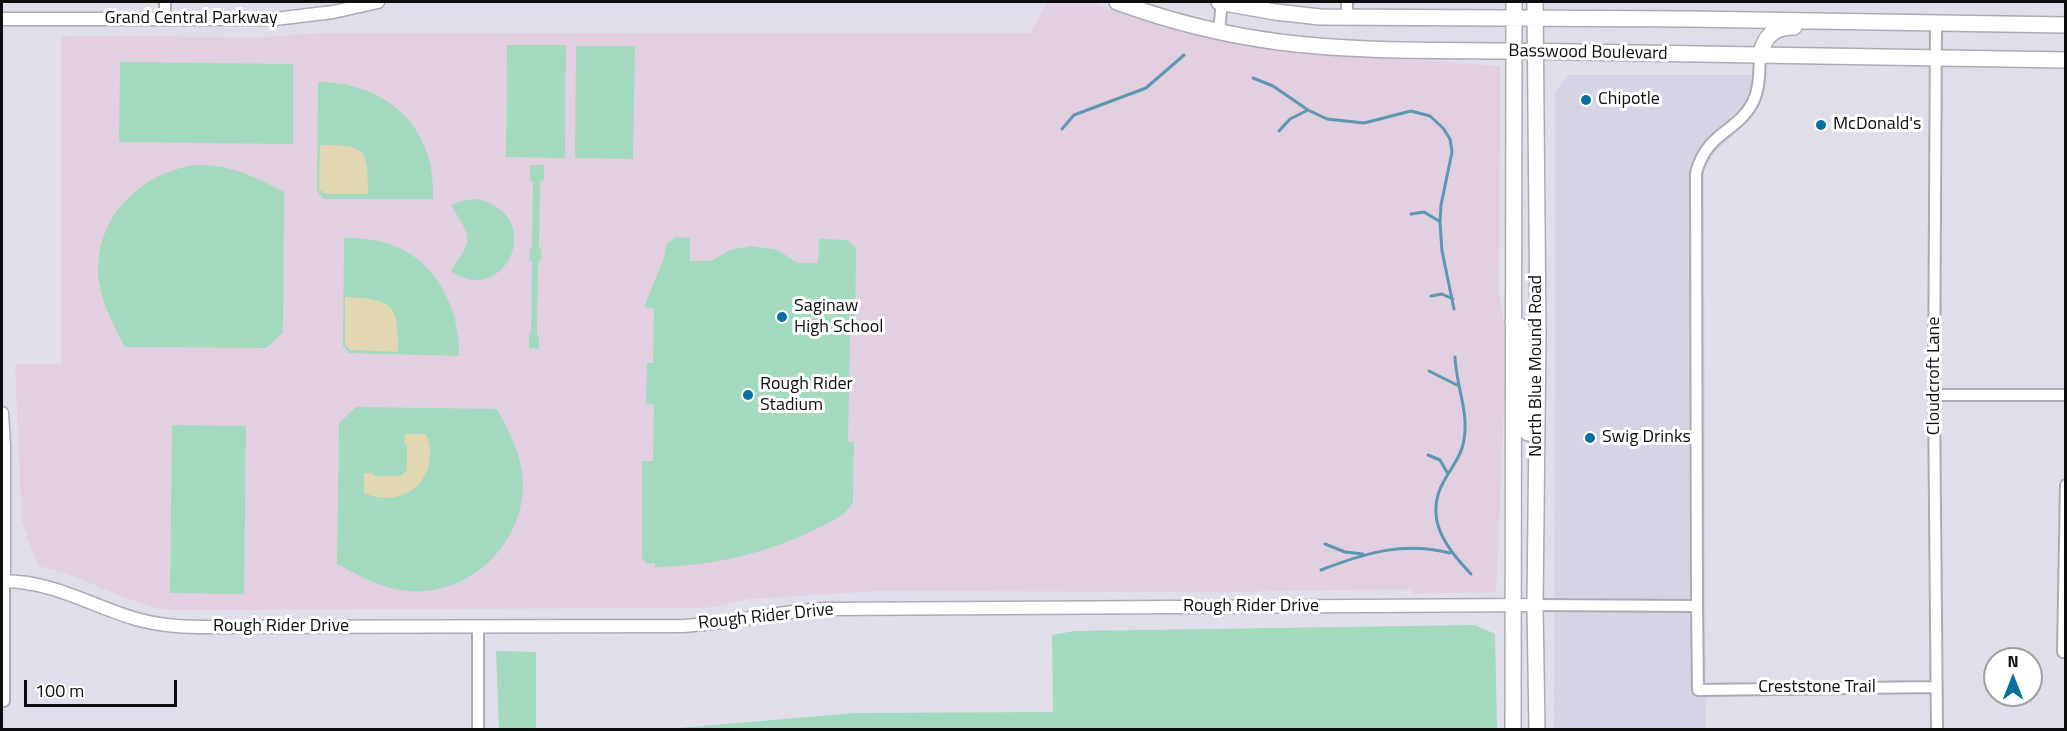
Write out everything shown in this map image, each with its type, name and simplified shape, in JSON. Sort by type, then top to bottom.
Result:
[{"type":"main road","name":"Basswood Boulevard","points":[[1117,2],[1164,17],[1279,42],[1352,48],[2066,60]]},
{"type":"main road","name":"Basswood Boulevard","points":[[1221,2],[1296,15],[1347,18],[1813,20],[2066,25]]},
{"type":"main road","name":"North Blue Mound Road","points":[[1513,729],[1514,2]]},
{"type":"main road","name":"North Blue Mound Road","points":[[1535,2],[1538,333],[1536,729]]},
{"type":"main road","points":[[1760,56],[1764,40],[1772,32],[1787,27],[1800,27],[1813,20]]},
{"type":"main road","points":[[1513,322],[1520,326],[1526,336],[1528,442],[1537,458]]},
{"type":"street","points":[[165,2],[165,19]]},
{"type":"street","name":"Grand Central Parkway","points":[[2,19],[257,20],[295,18],[378,2]]},
{"type":"street","points":[[1219,30],[1221,2]]},
{"type":"street","points":[[1347,2],[1347,18]]},
{"type":"street","name":"Cloudcroft Lane","points":[[1936,23],[1934,395],[1937,729]]},
{"type":"street","points":[[1535,605],[1697,606],[1696,173],[1701,157],[1712,141],[1743,116],[1754,101],[1760,56]]},
{"type":"street","points":[[1934,395],[2066,395]]},
{"type":"street","points":[[2,412],[3,701]]},
{"type":"street","points":[[2066,485],[2063,652],[2066,652]]},
{"type":"street","name":"Rough Rider Drive","points":[[3,581],[30,583],[58,589],[136,619],[165,625],[200,627],[703,625],[795,611],[824,609],[1535,605]]},
{"type":"street","name":"Creststone Trail","points":[[1697,606],[1698,690],[1936,687]]},
{"type":"street","points":[[478,626],[478,729]]},
{"type":"shaded area","name":"Saginaw High School","points":[[1047,2],[1092,2],[1186,33],[1274,50],[1500,66],[1499,292],[1507,341],[1496,592],[1411,594],[1411,589],[1229,592],[880,591],[749,599],[699,608],[174,610],[157,608],[128,599],[65,573],[38,566],[22,522],[15,364],[61,364],[61,36],[265,37],[317,33],[1030,33]]},
{"type":"shaded area","points":[[1568,75],[1765,75],[1765,90],[1760,105],[1748,122],[1716,151],[1704,171],[1706,729],[1554,730],[1555,92]]},
{"type":"green space","points":[[507,45],[566,45],[565,158],[506,157]]},
{"type":"green space","points":[[576,46],[635,46],[633,159],[575,158]]},
{"type":"green space","points":[[120,62],[293,64],[293,144],[119,142]]},
{"type":"green space","points":[[318,82],[343,84],[366,90],[386,100],[403,114],[417,131],[426,151],[432,174],[433,199],[324,199],[317,191]]},
{"type":"green space","points":[[195,165],[231,169],[252,176],[284,192],[283,332],[266,348],[125,347],[106,307],[99,282],[98,260],[111,221],[137,190],[155,178]]},
{"type":"green space","points":[[530,165],[544,165],[544,180],[540,181],[539,248],[542,249],[541,261],[538,261],[537,335],[539,336],[539,349],[529,348],[532,261],[529,261],[530,248],[532,248],[533,181],[530,181]]},
{"type":"green space","points":[[477,199],[499,209],[511,223],[514,239],[511,256],[502,269],[488,278],[470,280],[451,271],[464,251],[468,238],[451,205]]},
{"type":"green space","name":"Rough Rider Stadium","points":[[675,237],[690,238],[690,261],[711,261],[730,250],[751,246],[778,250],[797,263],[818,263],[819,239],[847,240],[856,248],[855,329],[850,329],[848,442],[854,442],[853,502],[842,515],[832,521],[797,538],[758,552],[718,561],[655,567],[655,563],[647,564],[642,558],[642,464],[643,461],[653,461],[654,404],[646,404],[647,363],[653,363],[654,308],[644,307],[664,258],[666,245]]},
{"type":"green space","points":[[344,238],[367,239],[390,244],[421,262],[433,275],[450,304],[458,338],[459,356],[349,353],[343,346]]},
{"type":"green space","points":[[356,407],[497,409],[518,455],[522,472],[522,496],[517,518],[507,539],[493,558],[475,573],[455,584],[433,590],[409,591],[380,585],[337,564],[339,423]]},
{"type":"green space","points":[[172,425],[246,426],[244,594],[170,593]]},
{"type":"green space","points":[[1475,625],[1495,634],[1497,729],[667,729],[856,713],[1053,712],[1052,635],[1074,631]]},
{"type":"green space","points":[[496,651],[536,652],[536,729],[499,729]]},
{"type":"sand","points":[[320,145],[347,146],[362,153],[367,167],[368,194],[325,194],[319,189]]},
{"type":"sand","points":[[345,297],[374,300],[390,307],[397,323],[398,352],[351,350],[345,345]]},
{"type":"sand","points":[[405,434],[426,434],[430,449],[425,476],[417,486],[393,497],[379,497],[364,493],[364,473],[372,473],[375,476],[400,476],[407,470]]},
{"type":"waterway","points":[[1062,129],[1074,115],[1146,88],[1184,55]]},
{"type":"waterway","points":[[1253,78],[1273,86],[1308,110],[1327,119],[1364,123],[1411,111],[1430,116],[1443,128],[1450,139],[1452,152],[1441,205],[1440,223],[1442,251],[1454,309]]},
{"type":"waterway","points":[[1279,131],[1290,119],[1308,110]]},
{"type":"waterway","points":[[1411,214],[1424,212],[1439,221]]},
{"type":"waterway","points":[[1431,296],[1442,294],[1453,299]]},
{"type":"waterway","points":[[1455,357],[1464,409],[1464,440],[1459,456],[1438,495],[1436,507],[1440,532],[1453,554],[1471,574]]},
{"type":"waterway","points":[[1429,371],[1457,385]]},
{"type":"waterway","points":[[1428,455],[1440,460],[1448,474]]},
{"type":"waterway","points":[[1325,544],[1345,552],[1363,554]]},
{"type":"waterway","points":[[1321,570],[1353,558],[1385,551],[1417,548],[1450,553]]},
{"type":"place","name":"Chipotle","points":[[1586,100]]},
{"type":"place","name":"McDonald's","points":[[1821,125]]},
{"type":"place","name":"Saginaw High School","points":[[782,317]]},
{"type":"place","name":"Rough Rider Stadium","points":[[748,395]]},
{"type":"place","name":"Swig Drinks","points":[[1590,438]]}]
